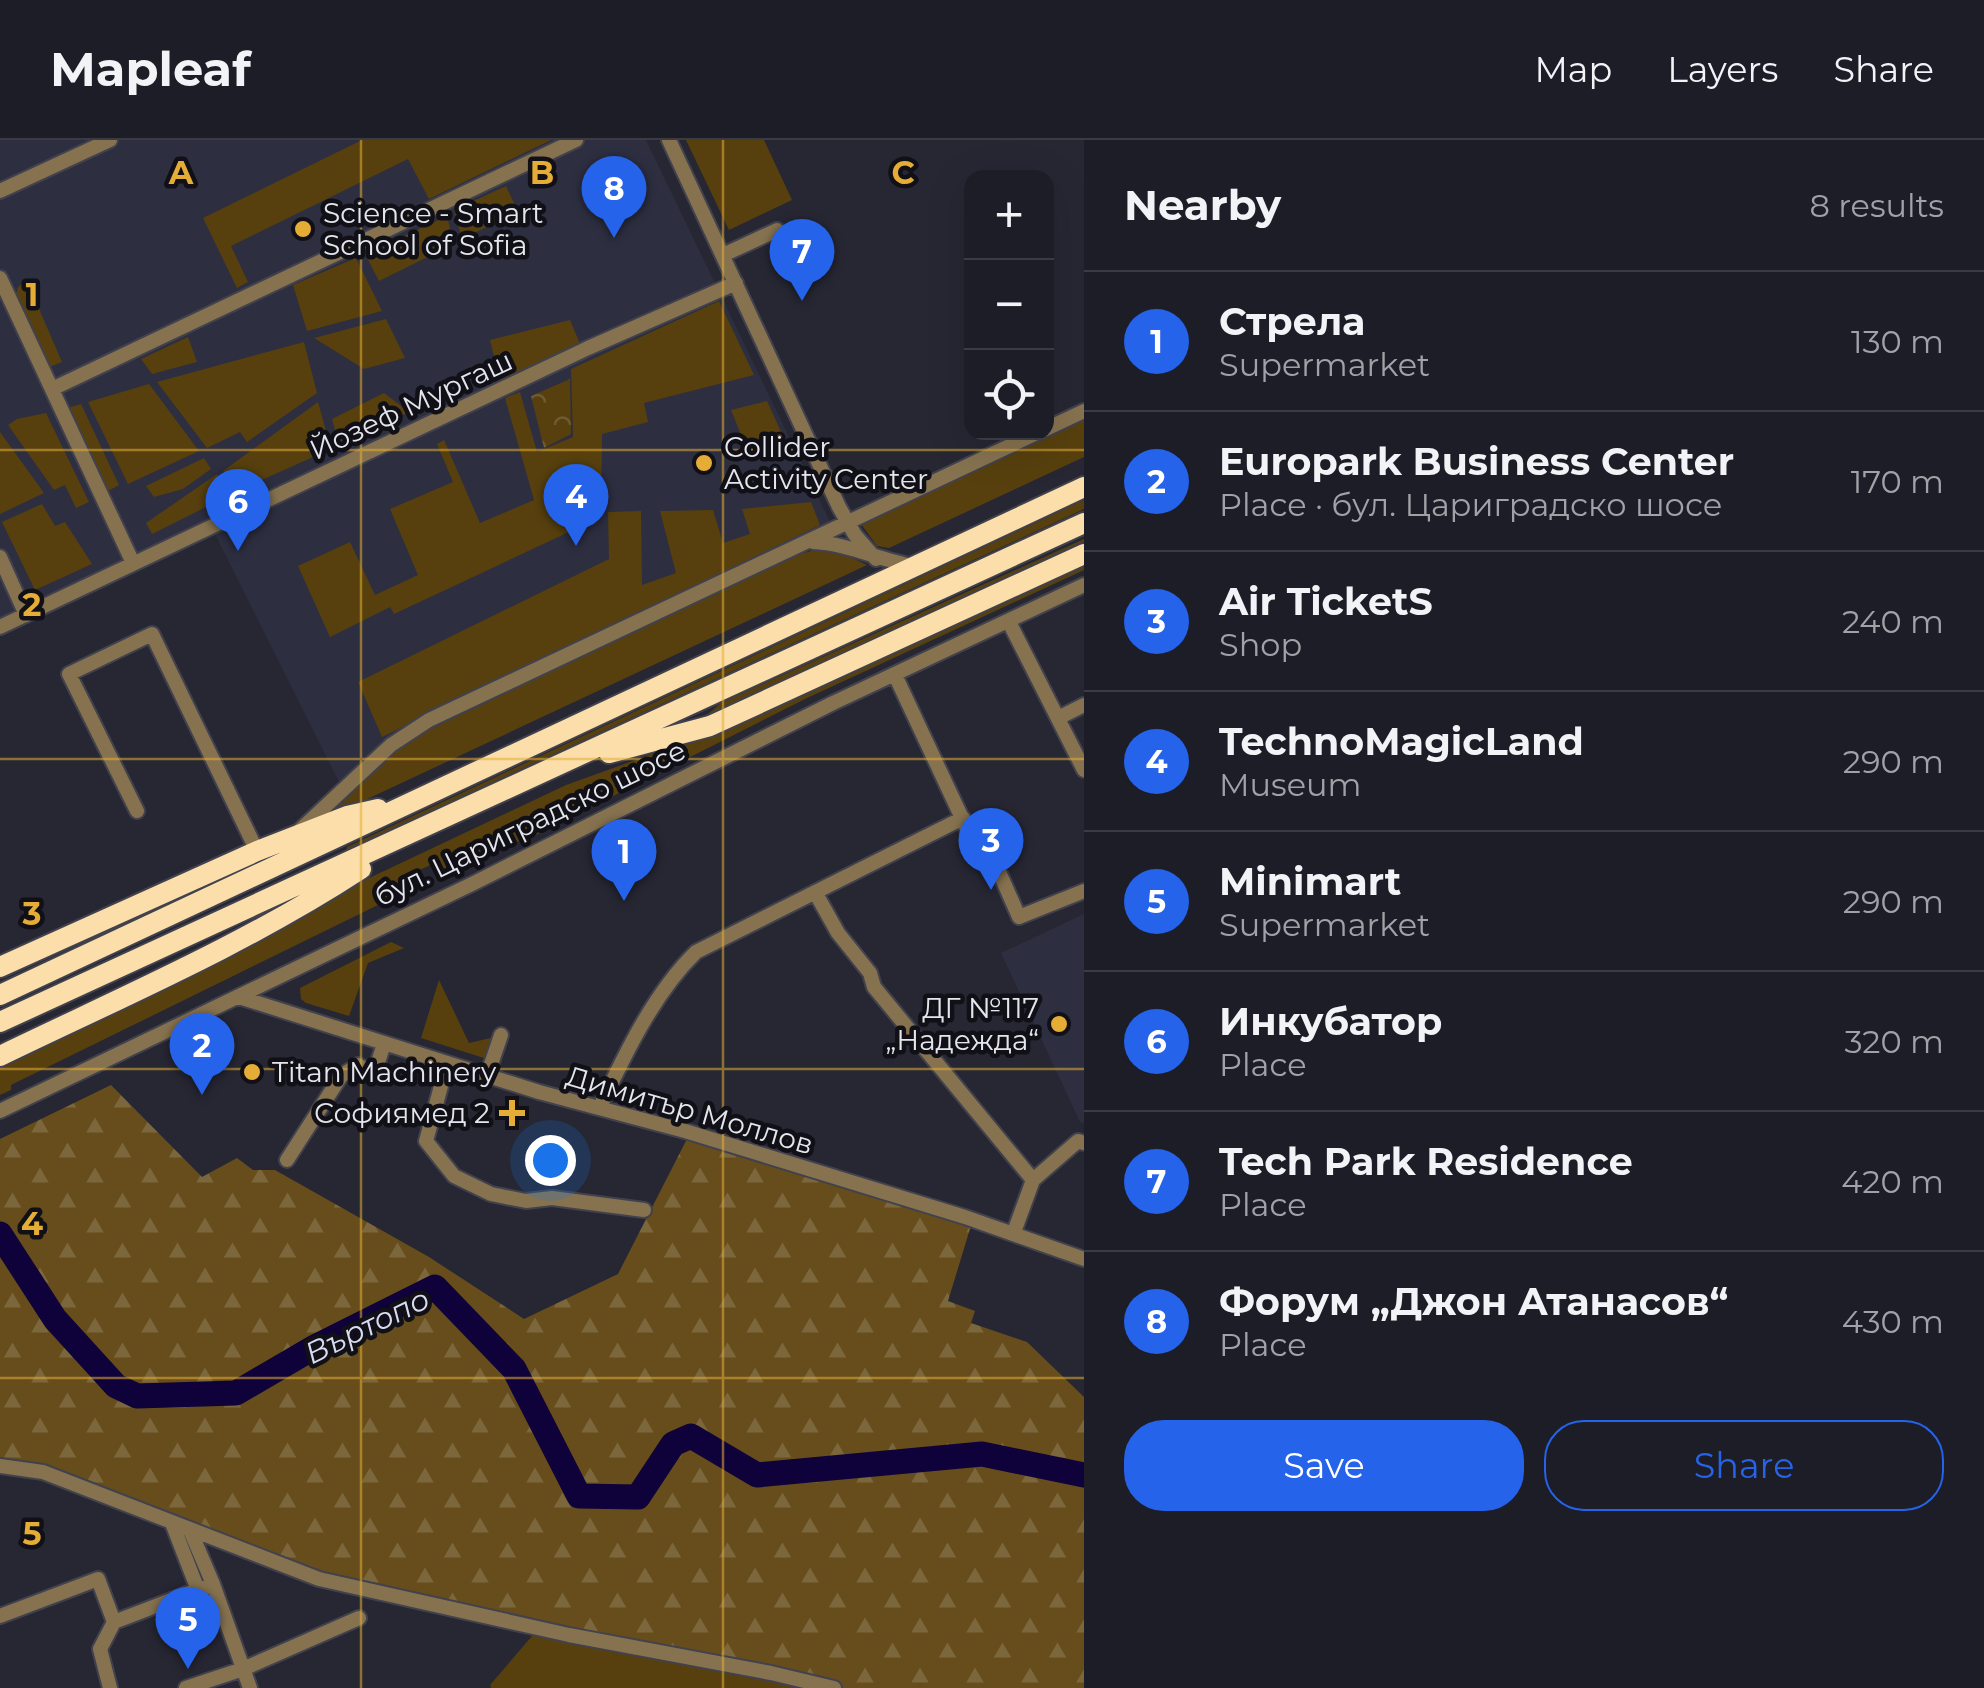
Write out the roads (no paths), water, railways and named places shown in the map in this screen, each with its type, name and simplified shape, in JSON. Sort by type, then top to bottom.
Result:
[{"type":"highway","points":[[0,995],[1084,486]]},
{"type":"highway","name":"бул. Цариградско шосе","points":[[0,1022],[1084,524]]},
{"type":"highway","points":[[554,768],[710,726],[1084,554]]},
{"type":"highway","points":[[0,967],[257,851],[347,816],[418,799]]},
{"type":"highway","points":[[0,1056],[204,958],[302,905],[417,832]]},
{"type":"street","points":[[0,191],[110,140]]},
{"type":"street","points":[[52,389],[576,140]]},
{"type":"street","points":[[669,140],[848,523],[876,559]]},
{"type":"street","points":[[723,255],[777,230]]},
{"type":"street","points":[[0,278],[133,564]]},
{"type":"street","name":"Йозеф Мургаш","points":[[0,627],[588,348],[736,283]]},
{"type":"street","points":[[1054,425],[1084,411]]},
{"type":"street","points":[[290,839],[391,745],[429,720],[1022,440]]},
{"type":"street","points":[[808,542],[831,542],[876,559],[913,566]]},
{"type":"street","points":[[0,557],[26,615]]},
{"type":"street","name":"бул. Цариградско шосе","points":[[0,1112],[1084,586]]},
{"type":"street","points":[[1009,622],[1084,770]]},
{"type":"street","points":[[136,811],[69,674],[152,634],[257,851]]},
{"type":"street","points":[[895,675],[969,833],[989,849],[1019,917],[1084,891]]},
{"type":"street","points":[[1058,718],[1084,705]]},
{"type":"street","points":[[600,1108],[619,1067],[678,970],[696,952],[963,818]]},
{"type":"street","points":[[815,892],[838,932],[870,972],[874,988],[1034,1180]]},
{"type":"street","name":"Димитър Моллов","points":[[238,997],[447,1064],[1014,1232],[1084,1259]]},
{"type":"street","points":[[487,1076],[501,1035]]},
{"type":"street","points":[[286,1160],[342,1076],[358,1065],[374,1074],[384,1044]]},
{"type":"street","points":[[447,1064],[426,1141],[454,1176],[490,1194],[526,1202],[566,1200],[644,1210]]},
{"type":"street","points":[[1014,1232],[1034,1180],[1078,1141],[1084,1142]]},
{"type":"street","points":[[0,1466],[42,1472],[319,1579],[569,1635],[834,1688]]},
{"type":"street","points":[[172,1523],[198,1590]]},
{"type":"street","points":[[190,1530],[214,1584],[250,1688]]},
{"type":"street","points":[[0,1616],[98,1579],[114,1622]]},
{"type":"street","points":[[110,1688],[100,1649],[114,1622],[214,1584]]},
{"type":"street","points":[[191,1687],[244,1669],[359,1618]]},
{"type":"waterway","name":"Въртопо","points":[[0,1234],[55,1319],[116,1386],[137,1396],[236,1393],[313,1348],[435,1287],[514,1369],[579,1496],[638,1497],[673,1444],[691,1436],[757,1475],[982,1454],[1084,1475]]},
{"type":"place","name":"Science - Smart School of Sofia","points":[[303,229]]},
{"type":"place","name":"Форум „Джон Атанасов“","points":[[614,238]]},
{"type":"place","name":"Tech Park Residence","points":[[802,301]]},
{"type":"place","name":"Collider Activity Center","points":[[704,463]]},
{"type":"place","name":"TechnoMagicLand","points":[[576,546]]},
{"type":"place","name":"Инкубатор","points":[[238,551]]},
{"type":"place","name":"Air TicketS","points":[[991,890]]},
{"type":"place","name":"Стрела","points":[[624,901]]},
{"type":"place","name":"ДГ №117 „Надежда“","points":[[1059,1024]]},
{"type":"place","name":"Titan Machinery","points":[[252,1072]]},
{"type":"place","name":"Europark Business Center","points":[[202,1095]]},
{"type":"place","name":"Софиямед 2","points":[[512,1113]]},
{"type":"place","name":"Minimart","points":[[188,1669]]}]
